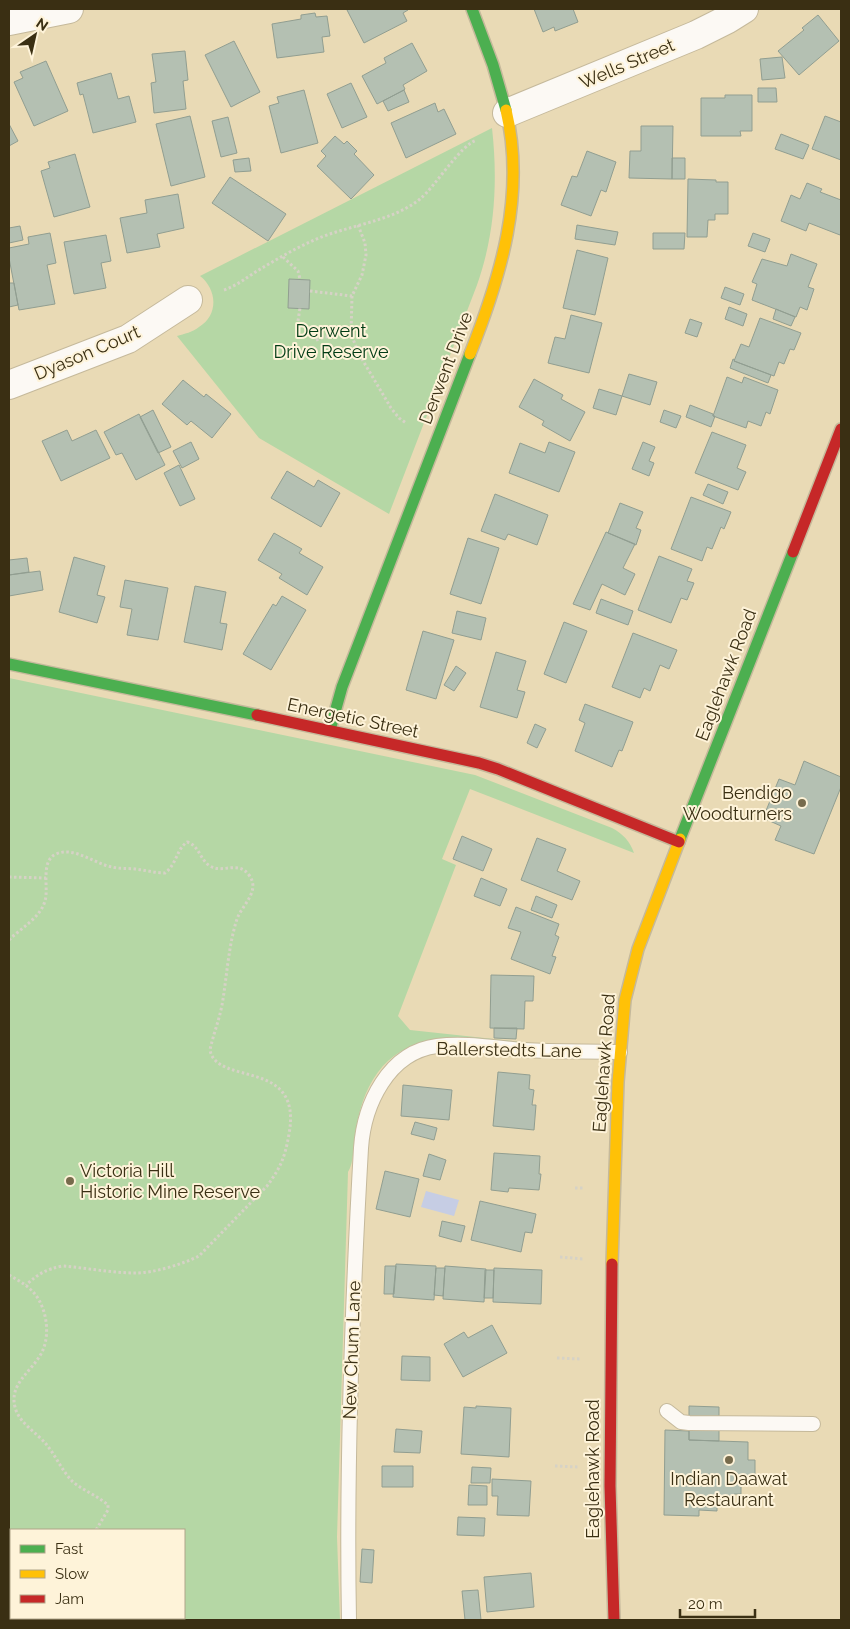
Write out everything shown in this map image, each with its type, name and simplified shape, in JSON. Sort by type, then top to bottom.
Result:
[{"type":"street","points":[[9,21],[69,9]]},
{"type":"street","name":"Derwent Drive","points":[[330,730],[342,687],[497,281],[510,228],[514,183],[512,144],[507,113],[495,70],[472,9]]},
{"type":"street","name":"Wells Street","points":[[507,113],[696,35],[744,9]]},
{"type":"street","name":"Dyason Court","points":[[9,385],[128,339],[188,300]]},
{"type":"street","name":"Eaglehawk Road","points":[[614,1620],[610,1526],[610,1428],[615,1194],[623,1008],[632,966],[646,925],[841,429]]},
{"type":"street","name":"Energetic Street","points":[[9,664],[461,758],[498,769],[679,842]]},
{"type":"lane","name":"Ballerstedts Lane","points":[[382,1084],[392,1070],[412,1054],[436,1046],[471,1046],[556,1052],[620,1052]]},
{"type":"lane","name":"New Chum Lane","points":[[350,1620],[348,1559],[350,1399],[361,1148],[365,1122],[370,1107],[382,1084]]},
{"type":"lane","points":[[667,1411],[681,1422],[689,1423],[813,1424]]},
{"type":"path","points":[[224,290],[236,285],[283,256],[324,236],[396,214],[412,205],[426,194],[467,146],[478,140]]},
{"type":"path","points":[[358,225],[365,243],[366,255],[362,275],[352,296],[351,334],[359,354],[391,408],[406,423]]},
{"type":"path","points":[[283,256],[298,271],[300,279]]},
{"type":"path","points":[[310,291],[352,296]]},
{"type":"path","points":[[298,321],[300,308]]},
{"type":"path","points":[[316,340],[351,334]]},
{"type":"path","points":[[9,940],[41,910],[47,892],[47,868],[50,859],[55,854],[64,853],[82,856],[112,867],[166,873],[172,866],[181,847],[187,842],[192,843],[211,866],[218,868],[235,867],[246,871],[252,881],[252,893],[237,919],[233,933],[220,1017],[211,1044],[211,1055],[218,1063],[265,1080],[279,1089],[285,1094],[289,1103],[291,1119],[284,1160],[274,1176],[262,1191],[199,1256],[168,1267],[138,1273],[63,1266],[43,1271],[26,1285]]},
{"type":"path","points":[[9,877],[46,878]]},
{"type":"path","points":[[575,1188],[584,1188]]},
{"type":"path","points":[[560,1257],[583,1259]]},
{"type":"path","points":[[9,1275],[26,1285],[39,1301],[44,1312],[46,1333],[45,1343],[35,1363],[15,1389],[15,1407],[23,1421],[47,1445],[72,1481],[108,1505],[108,1510],[97,1529]]},
{"type":"path","points":[[558,1358],[580,1359]]},
{"type":"path","points":[[555,1466],[578,1467]]},
{"type":"green space","name":"Derwent Drive Reserve","points":[[492,128],[495,188],[488,247],[483,266],[389,514],[259,438],[177,336],[191,332],[199,327],[210,316],[213,309],[210,288],[200,276]]},
{"type":"green space","points":[[9,678],[475,775],[612,828],[626,838],[634,853],[470,789],[442,859],[456,865],[398,1016],[410,1030],[550,1045],[434,1041],[416,1045],[388,1061],[369,1086],[363,1101],[348,1172],[337,1537],[340,1620],[9,1620]]},
{"type":"water","points":[[426,1191],[459,1200],[454,1216],[421,1207]]},
{"type":"building","points":[[408,9],[403,13],[407,21],[364,43],[347,10]]},
{"type":"building","points":[[534,9],[573,9],[578,22],[555,31],[554,27],[543,32]]},
{"type":"building","points":[[315,13],[316,17],[327,16],[330,36],[322,37],[324,52],[277,58],[272,24],[301,19],[301,15]]},
{"type":"building","points":[[818,15],[839,41],[799,75],[778,51],[804,30],[802,28]]},
{"type":"building","points":[[234,41],[260,92],[231,107],[205,55]]},
{"type":"building","points":[[412,43],[427,71],[403,85],[404,90],[377,104],[362,76],[386,63],[384,58]]},
{"type":"building","points":[[185,51],[188,80],[183,81],[186,109],[154,113],[151,83],[156,82],[152,54]]},
{"type":"building","points":[[782,57],[785,78],[762,80],[760,59]]},
{"type":"building","points":[[46,61],[68,111],[34,126],[14,82],[23,78],[20,72]]},
{"type":"building","points":[[111,73],[118,99],[129,96],[136,122],[93,133],[83,94],[80,95],[77,83]]},
{"type":"building","points":[[351,83],[367,117],[342,128],[327,94]]},
{"type":"building","points":[[758,88],[776,88],[777,102],[758,102]]},
{"type":"building","points":[[304,90],[318,143],[281,153],[269,106],[279,103],[277,97]]},
{"type":"building","points":[[404,90],[409,102],[388,111],[383,101]]},
{"type":"building","points":[[725,95],[752,95],[752,131],[740,131],[741,136],[701,136],[701,98],[725,98]]},
{"type":"building","points":[[435,103],[438,112],[444,109],[456,134],[406,158],[391,123]]},
{"type":"building","points":[[190,116],[205,177],[171,186],[156,124]]},
{"type":"building","points":[[825,116],[841,122],[841,160],[812,149]]},
{"type":"building","points":[[228,117],[237,153],[221,157],[212,121]]},
{"type":"building","points":[[9,124],[18,141],[9,146]]},
{"type":"building","points":[[641,126],[673,126],[672,179],[629,178],[630,151],[641,151]]},
{"type":"building","points":[[781,134],[809,145],[803,159],[775,149]]},
{"type":"building","points":[[335,136],[344,144],[347,141],[357,151],[354,154],[374,175],[351,199],[317,166],[326,156],[321,151]]},
{"type":"building","points":[[587,151],[616,162],[606,192],[601,190],[591,216],[561,205],[572,176],[577,177]]},
{"type":"building","points":[[75,154],[90,207],[54,217],[41,171],[50,168],[48,162]]},
{"type":"building","points":[[249,158],[251,171],[235,172],[233,160]]},
{"type":"building","points":[[672,158],[685,158],[685,179],[672,179]]},
{"type":"building","points":[[230,177],[286,214],[268,241],[212,203]]},
{"type":"building","points":[[688,179],[728,182],[728,214],[715,214],[715,220],[708,220],[707,237],[687,237]]},
{"type":"building","points":[[807,183],[822,189],[820,192],[841,200],[840,235],[809,223],[806,231],[781,221],[791,195],[800,199]]},
{"type":"building","points":[[178,194],[184,228],[157,234],[160,247],[127,253],[120,218],[147,213],[145,200]]},
{"type":"building","points":[[577,225],[618,232],[615,245],[575,239]]},
{"type":"building","points":[[20,226],[23,240],[9,243],[9,228]]},
{"type":"building","points":[[50,233],[56,263],[47,265],[55,304],[19,310],[9,258],[9,248],[29,244],[28,237]]},
{"type":"building","points":[[653,233],[685,233],[684,249],[653,249]]},
{"type":"building","points":[[753,233],[770,239],[765,252],[748,246]]},
{"type":"building","points":[[106,235],[111,261],[101,263],[106,288],[74,294],[64,242]]},
{"type":"building","points":[[577,250],[608,258],[595,315],[563,308]]},
{"type":"building","points":[[791,254],[817,264],[808,287],[814,289],[807,310],[800,307],[796,317],[752,300],[757,284],[752,282],[762,259],[787,266]]},
{"type":"building","points":[[289,279],[310,280],[309,309],[288,308]]},
{"type":"building","points":[[9,283],[14,283],[18,305],[9,307]]},
{"type":"building","points":[[725,287],[744,294],[740,305],[721,298]]},
{"type":"building","points":[[729,307],[747,314],[743,326],[725,319]]},
{"type":"building","points":[[776,309],[795,317],[791,326],[773,319]]},
{"type":"building","points":[[571,315],[602,323],[589,373],[548,363],[555,337],[565,339]]},
{"type":"building","points":[[760,318],[801,333],[794,350],[790,349],[784,364],[779,362],[774,376],[734,361],[741,344],[749,347]]},
{"type":"building","points":[[690,319],[702,323],[697,337],[685,333]]},
{"type":"building","points":[[733,359],[771,375],[768,383],[730,368]]},
{"type":"building","points":[[629,374],[657,382],[650,405],[622,396]]},
{"type":"building","points":[[727,377],[742,383],[744,377],[778,390],[770,414],[766,412],[761,426],[748,421],[746,428],[713,416]]},
{"type":"building","points":[[534,379],[563,395],[561,399],[585,412],[570,441],[542,425],[544,421],[519,407]]},
{"type":"building","points":[[183,380],[204,397],[206,394],[231,414],[212,438],[191,421],[187,425],[162,404]]},
{"type":"building","points":[[599,389],[622,396],[616,415],[593,408]]},
{"type":"building","points":[[690,405],[715,416],[711,427],[686,417]]},
{"type":"building","points":[[153,410],[171,447],[158,453],[140,417]]},
{"type":"building","points":[[664,410],[681,416],[676,428],[660,422]]},
{"type":"building","points":[[139,414],[165,465],[136,480],[122,453],[116,455],[104,432]]},
{"type":"building","points":[[67,430],[72,441],[96,430],[110,458],[61,481],[42,441]]},
{"type":"building","points":[[712,432],[746,445],[737,468],[746,472],[738,490],[695,473]]},
{"type":"building","points":[[191,442],[199,459],[182,468],[173,451]]},
{"type":"building","points":[[549,442],[575,452],[559,492],[509,473],[520,443],[545,453]]},
{"type":"building","points":[[643,442],[655,447],[649,461],[654,463],[649,476],[632,469]]},
{"type":"building","points":[[179,465],[195,499],[180,506],[164,473]]},
{"type":"building","points":[[287,471],[314,487],[318,480],[340,493],[321,527],[271,498]]},
{"type":"building","points":[[708,484],[728,492],[723,504],[703,495]]},
{"type":"building","points":[[495,494],[548,515],[537,545],[508,534],[505,540],[481,531]]},
{"type":"building","points":[[691,497],[731,512],[724,529],[721,527],[712,549],[707,547],[702,561],[671,549]]},
{"type":"building","points":[[620,503],[643,512],[636,528],[641,530],[636,545],[608,533]]},
{"type":"building","points":[[606,532],[635,544],[623,568],[635,574],[625,595],[602,584],[590,610],[573,604]]},
{"type":"building","points":[[274,533],[302,549],[299,553],[323,567],[307,595],[279,578],[282,574],[258,560]]},
{"type":"building","points":[[468,538],[499,548],[481,604],[450,594]]},
{"type":"building","points":[[659,556],[692,569],[687,581],[694,583],[687,600],[681,598],[671,623],[638,610]]},
{"type":"building","points":[[74,557],[105,566],[97,595],[105,597],[97,623],[59,612]]},
{"type":"building","points":[[27,558],[29,572],[9,575],[9,560]]},
{"type":"building","points":[[40,571],[43,590],[9,596],[9,575]]},
{"type":"building","points":[[125,580],[168,588],[158,640],[127,635],[132,609],[120,607]]},
{"type":"building","points":[[195,586],[226,592],[220,623],[227,624],[222,650],[184,642]]},
{"type":"building","points":[[282,596],[306,610],[271,670],[243,654],[273,604],[276,606]]},
{"type":"building","points":[[601,599],[633,611],[628,625],[596,613]]},
{"type":"building","points":[[457,611],[486,618],[481,640],[452,633]]},
{"type":"building","points":[[564,622],[587,631],[566,683],[544,674]]},
{"type":"building","points":[[423,631],[454,640],[436,699],[406,690]]},
{"type":"building","points":[[633,633],[677,650],[669,669],[660,665],[650,691],[644,688],[640,698],[612,687]]},
{"type":"building","points":[[496,652],[526,661],[517,690],[525,692],[517,718],[480,707]]},
{"type":"building","points":[[456,666],[466,673],[454,691],[444,685]]},
{"type":"building","points":[[585,704],[633,722],[622,751],[619,750],[612,767],[575,751],[585,723],[579,720]]},
{"type":"building","points":[[535,724],[546,729],[537,748],[527,743]]},
{"type":"building","name":"Bendigo Woodturners","points":[[804,761],[841,777],[841,787],[814,854],[775,840],[781,826],[763,818],[779,779],[795,785]]},
{"type":"building","points":[[462,836],[492,849],[483,871],[453,859]]},
{"type":"building","points":[[537,838],[566,849],[557,871],[580,881],[572,900],[521,880]]},
{"type":"building","points":[[481,878],[507,889],[500,906],[474,896]]},
{"type":"building","points":[[536,896],[557,905],[552,918],[531,910]]},
{"type":"building","points":[[516,907],[559,924],[555,935],[559,937],[552,956],[556,957],[550,974],[511,959],[521,932],[508,928]]},
{"type":"building","points":[[491,975],[534,976],[533,1001],[525,1001],[524,1029],[490,1028]]},
{"type":"building","points":[[494,1028],[517,1028],[516,1039],[494,1038]]},
{"type":"building","points":[[498,1072],[530,1075],[529,1089],[534,1090],[532,1105],[536,1105],[534,1130],[493,1126]]},
{"type":"building","points":[[403,1085],[452,1090],[449,1120],[401,1116]]},
{"type":"building","points":[[415,1122],[437,1128],[434,1140],[411,1134]]},
{"type":"building","points":[[494,1153],[540,1156],[539,1174],[541,1174],[539,1190],[509,1188],[508,1192],[491,1190]]},
{"type":"building","points":[[429,1154],[446,1160],[440,1180],[423,1176]]},
{"type":"building","points":[[385,1171],[419,1179],[410,1217],[376,1209]]},
{"type":"building","points":[[480,1201],[536,1214],[532,1233],[525,1232],[521,1252],[471,1240]]},
{"type":"building","points":[[442,1221],[465,1226],[461,1242],[439,1236]]},
{"type":"building","points":[[396,1264],[436,1266],[434,1300],[393,1297]]},
{"type":"building","points":[[385,1266],[396,1266],[394,1294],[384,1294]]},
{"type":"building","points":[[445,1266],[486,1269],[484,1302],[443,1299]]},
{"type":"building","points":[[436,1268],[445,1268],[443,1296],[434,1295]]},
{"type":"building","points":[[494,1268],[542,1270],[541,1304],[493,1302]]},
{"type":"building","points":[[485,1270],[494,1270],[493,1298],[484,1298]]},
{"type":"building","points":[[492,1325],[507,1353],[463,1377],[444,1344],[464,1332],[468,1338]]},
{"type":"building","points":[[402,1356],[430,1357],[430,1381],[401,1380]]},
{"type":"building","points":[[476,1406],[511,1408],[509,1457],[461,1454],[464,1407],[476,1408]]},
{"type":"building","points":[[689,1406],[719,1407],[719,1441],[689,1440]]},
{"type":"building","points":[[396,1429],[422,1431],[420,1453],[394,1452]]},
{"type":"building","points":[[665,1430],[689,1431],[689,1440],[748,1442],[748,1460],[755,1460],[755,1479],[741,1478],[741,1494],[734,1494],[734,1503],[717,1502],[717,1511],[699,1510],[699,1516],[664,1515]]},
{"type":"building","points":[[382,1466],[413,1466],[413,1487],[382,1487]]},
{"type":"building","points":[[472,1467],[491,1468],[490,1483],[471,1483]]},
{"type":"building","points":[[492,1479],[531,1481],[529,1516],[497,1515],[498,1496],[492,1496]]},
{"type":"building","points":[[469,1485],[487,1486],[487,1505],[468,1505]]},
{"type":"building","points":[[458,1517],[485,1518],[484,1536],[457,1535]]},
{"type":"building","points":[[362,1549],[374,1550],[372,1583],[360,1582]]},
{"type":"building","points":[[531,1573],[534,1607],[487,1612],[484,1577]]},
{"type":"building","points":[[478,1590],[481,1620],[465,1620],[462,1591]]},
{"type":"traffic: fast","points":[[472,9],[493,65],[506,110]]},
{"type":"traffic: fast","points":[[330,730],[342,687],[470,354]]},
{"type":"traffic: fast","points":[[680,839],[793,552]]},
{"type":"traffic: fast","points":[[9,664],[257,715]]},
{"type":"traffic: slow","points":[[470,354],[492,295],[507,234],[512,204],[511,141],[506,110]]},
{"type":"traffic: slow","points":[[612,1264],[618,1082],[625,1000],[638,949],[680,839]]},
{"type":"traffic: jam","points":[[793,552],[841,429]]},
{"type":"traffic: jam","points":[[257,715],[479,763],[679,842]]},
{"type":"traffic: jam","points":[[612,1264],[610,1486],[614,1620]]},
{"type":"place","name":"Bendigo Woodturners","points":[[802,803]]},
{"type":"place","name":"Victoria Hill Historic Mine Reserve","points":[[70,1181]]},
{"type":"place","name":"Indian Daawat Restaurant","points":[[729,1460]]}]
